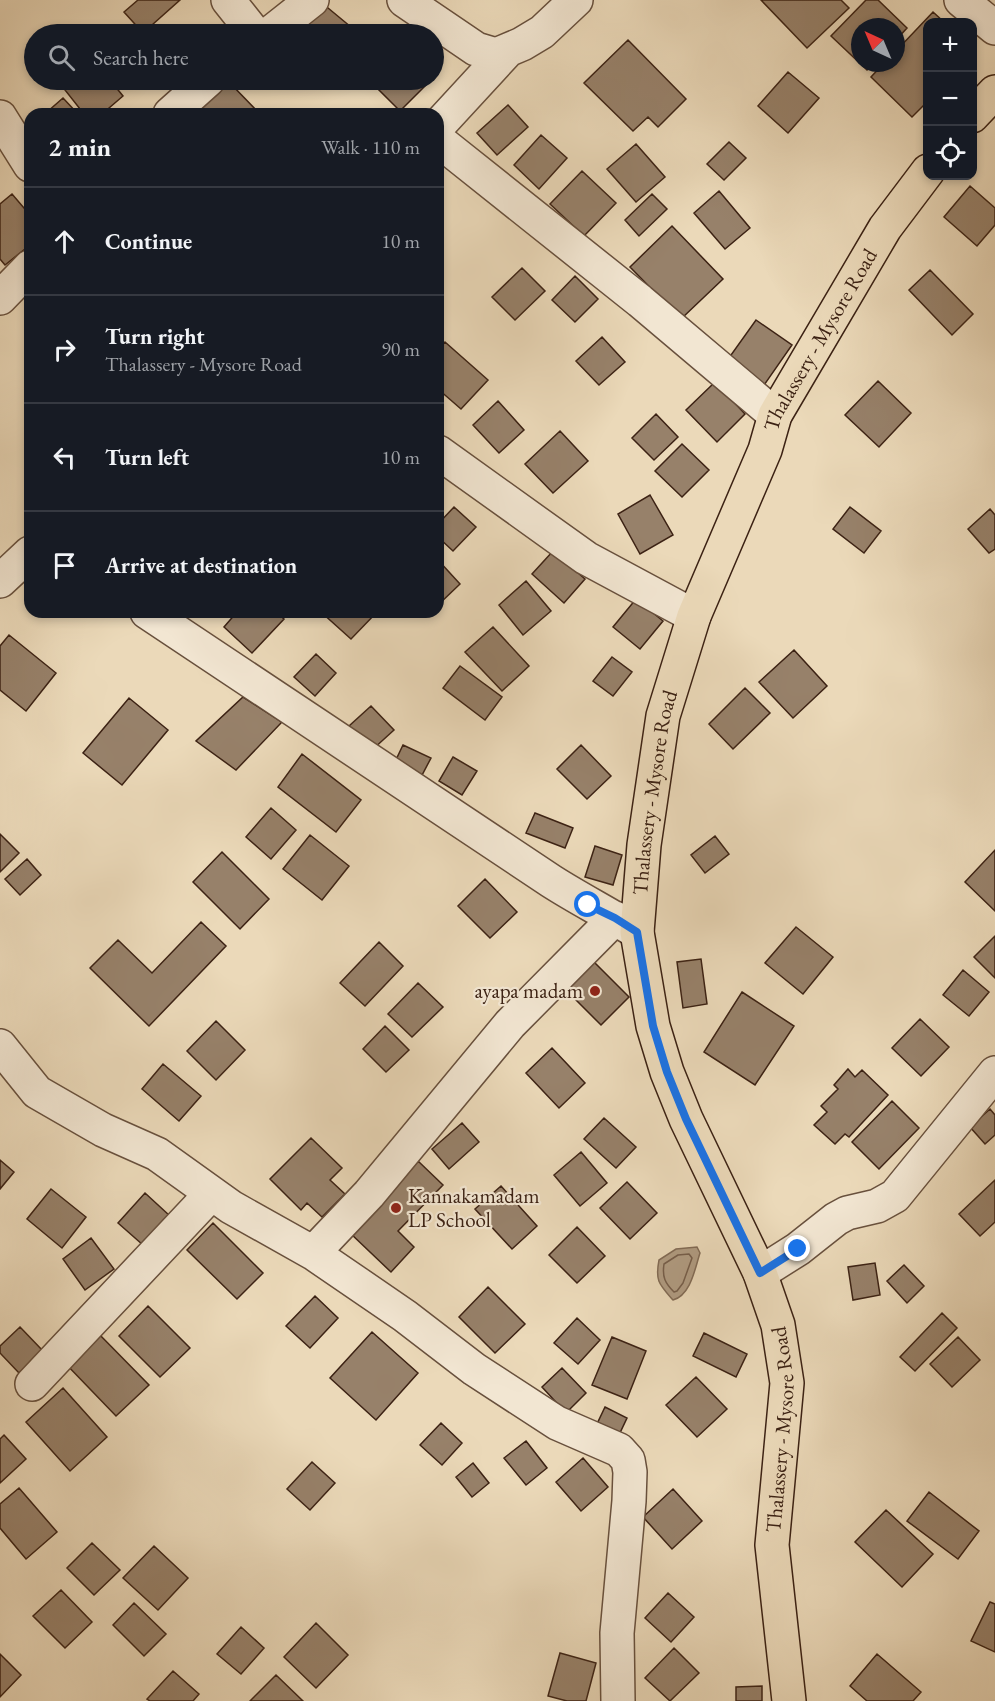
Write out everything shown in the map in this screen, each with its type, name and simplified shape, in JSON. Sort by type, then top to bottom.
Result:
[{"type":"main road","points":[[977,111],[995,92]]},
{"type":"main road","name":"Thalassery - Mysore Road","points":[[789,1701],[772,1545],[787,1383],[778,1325],[760,1273],[686,1119],[667,1072],[626,925],[644,844],[663,716],[694,616],[765,450],[775,415],[885,228],[923,176]]},
{"type":"street","points":[[228,0],[247,24]]},
{"type":"street","points":[[282,24],[312,0]]},
{"type":"street","points":[[404,0],[439,24]]},
{"type":"street","points":[[444,27],[476,49],[495,55],[522,44],[542,32],[576,0]]},
{"type":"street","points":[[961,0],[995,28]]},
{"type":"street","points":[[444,119],[508,50]]},
{"type":"street","points":[[177,108],[197,90]]},
{"type":"street","points":[[0,117],[24,155]]},
{"type":"street","points":[[444,146],[640,301],[775,415]]},
{"type":"street","points":[[0,298],[24,273]]},
{"type":"street","points":[[444,456],[586,558],[694,616]]},
{"type":"street","points":[[0,581],[24,559]]},
{"type":"street","points":[[156,618],[541,875],[588,905],[626,925],[510,1024],[369,1194],[313,1253]]},
{"type":"street","points":[[0,1046],[37,1092],[104,1130],[157,1154],[231,1207],[313,1253],[405,1316],[474,1369],[557,1423],[619,1449],[628,1460],[629,1501],[617,1633],[618,1701]]},
{"type":"street","points":[[760,1273],[798,1249],[836,1219],[848,1213],[877,1206],[895,1196],[995,1073]]},
{"type":"street","points":[[32,1384],[211,1194]]},
{"type":"water","points":[[697,1247],[700,1253],[688,1287],[684,1293],[673,1300],[659,1282],[659,1260],[676,1249]]},
{"type":"building","points":[[138,0],[180,0],[153,24],[135,24],[124,12]]},
{"type":"building","points":[[761,0],[841,0],[849,8],[807,48]]},
{"type":"building","points":[[866,0],[878,0],[897,18],[851,18],[851,55],[831,36]]},
{"type":"building","points":[[322,3],[347,24],[304,24]]},
{"type":"building","points":[[933,12],[940,18],[927,18]]},
{"type":"building","points":[[923,23],[923,106],[912,117],[871,77],[876,72],[905,72],[905,42]]},
{"type":"building","points":[[628,40],[686,99],[658,127],[648,117],[633,131],[584,83]]},
{"type":"building","points":[[788,72],[819,98],[788,133],[758,106]]},
{"type":"building","points":[[65,90],[118,90],[123,96],[109,108],[79,108]]},
{"type":"building","points":[[219,90],[237,90],[254,108],[202,108]]},
{"type":"building","points":[[379,90],[421,90],[403,108],[397,108]]},
{"type":"building","points":[[63,98],[72,108],[52,108]]},
{"type":"building","points":[[508,105],[528,127],[497,155],[477,133]]},
{"type":"building","points":[[541,135],[567,158],[539,189],[514,165]]},
{"type":"building","points":[[729,142],[746,158],[724,180],[707,164]]},
{"type":"building","points":[[636,144],[665,177],[636,202],[607,169]]},
{"type":"building","points":[[582,171],[616,203],[584,236],[550,204]]},
{"type":"building","points":[[970,186],[995,208],[995,225],[977,246],[944,217]]},
{"type":"building","points":[[719,191],[750,228],[725,249],[694,213]]},
{"type":"building","points":[[12,194],[24,208],[24,250],[5,265],[0,259],[0,204]]},
{"type":"building","points":[[652,194],[667,209],[639,236],[625,220]]},
{"type":"building","points":[[672,226],[723,279],[681,319],[630,267]]},
{"type":"building","points":[[522,268],[545,291],[515,320],[492,297]]},
{"type":"building","points":[[930,270],[973,314],[952,335],[909,290]]},
{"type":"building","points":[[575,276],[598,299],[575,322],[552,300]]},
{"type":"building","points":[[756,320],[792,345],[762,388],[726,362]]},
{"type":"building","points":[[602,337],[625,362],[599,385],[576,361]]},
{"type":"building","points":[[444,343],[488,380],[461,409],[444,394]]},
{"type":"building","points":[[878,381],[911,413],[879,447],[845,415]]},
{"type":"building","points":[[715,382],[745,414],[717,442],[686,410]]},
{"type":"building","points":[[498,401],[524,430],[499,453],[473,425]]},
{"type":"building","points":[[656,414],[678,437],[654,460],[632,438]]},
{"type":"building","points":[[560,431],[588,461],[553,493],[525,464]]},
{"type":"building","points":[[682,444],[709,470],[682,497],[655,471]]},
{"type":"building","points":[[650,495],[673,535],[640,554],[618,514]]},
{"type":"building","points":[[454,507],[476,527],[453,551],[444,543],[444,518]]},
{"type":"building","points":[[850,507],[881,531],[864,553],[833,529]]},
{"type":"building","points":[[990,509],[995,515],[995,549],[989,553],[968,529]]},
{"type":"building","points":[[553,551],[585,579],[564,603],[532,574]]},
{"type":"building","points":[[444,567],[460,584],[444,599]]},
{"type":"building","points":[[526,581],[551,611],[523,635],[499,605]]},
{"type":"building","points":[[636,599],[663,621],[640,649],[613,627]]},
{"type":"building","points":[[232,618],[284,619],[252,653],[224,627]]},
{"type":"building","points":[[328,618],[371,618],[351,639]]},
{"type":"building","points":[[493,627],[529,666],[502,691],[465,652]]},
{"type":"building","points":[[9,635],[56,673],[26,711],[0,690],[0,646]]},
{"type":"building","points":[[794,650],[827,686],[793,718],[759,682]]},
{"type":"building","points":[[316,654],[336,673],[315,696],[294,677]]},
{"type":"building","points":[[612,657],[632,672],[613,696],[593,681]]},
{"type":"building","points":[[460,666],[502,697],[485,720],[443,688]]},
{"type":"building","points":[[745,688],[770,713],[733,749],[709,724]]},
{"type":"building","points":[[243,697],[282,722],[236,770],[196,741]]},
{"type":"building","points":[[129,698],[168,730],[122,785],[83,753]]},
{"type":"building","points":[[371,706],[394,730],[372,750],[349,726]]},
{"type":"building","points":[[403,745],[431,758],[420,779],[393,766]]},
{"type":"building","points":[[581,745],[611,776],[587,799],[557,769]]},
{"type":"building","points":[[302,754],[361,800],[336,832],[278,787]]},
{"type":"building","points":[[453,757],[477,771],[462,795],[439,781]]},
{"type":"building","points":[[271,808],[296,830],[271,859],[246,837]]},
{"type":"building","points":[[535,813],[573,828],[565,848],[526,833]]},
{"type":"building","points":[[0,834],[19,853],[0,872]]},
{"type":"building","points":[[310,835],[349,866],[322,900],[283,869]]},
{"type":"building","points":[[715,836],[729,854],[705,873],[691,855]]},
{"type":"building","points":[[595,846],[622,855],[613,885],[585,877]]},
{"type":"building","points":[[995,850],[995,911],[965,882]]},
{"type":"building","points":[[222,852],[269,899],[240,929],[193,882]]},
{"type":"building","points":[[27,859],[41,875],[20,895],[5,879]]},
{"type":"building","points":[[485,879],[517,912],[490,938],[458,906]]},
{"type":"building","points":[[201,922],[226,946],[149,1026],[90,968],[118,940],[152,973]]},
{"type":"building","points":[[796,927],[833,957],[803,994],[765,963]]},
{"type":"building","points":[[995,936],[995,978],[974,957]]},
{"type":"building","points":[[379,942],[403,966],[365,1006],[340,983]]},
{"type":"building","name":"ayapa madam","points":[[589,957],[629,997],[601,1025],[561,985]]},
{"type":"building","points":[[701,959],[707,1004],[683,1008],[677,962]]},
{"type":"building","points":[[963,970],[989,992],[969,1016],[943,995]]},
{"type":"building","points":[[418,983],[443,1007],[412,1037],[388,1014]]},
{"type":"building","points":[[742,992],[794,1026],[755,1085],[704,1052]]},
{"type":"building","points":[[920,1019],[949,1047],[921,1076],[892,1048]]},
{"type":"building","points":[[216,1021],[245,1050],[216,1080],[187,1051]]},
{"type":"building","points":[[385,1026],[409,1050],[386,1072],[363,1049]]},
{"type":"building","points":[[552,1048],[585,1083],[559,1108],[526,1073]]},
{"type":"building","points":[[163,1064],[201,1096],[179,1121],[142,1089]]},
{"type":"building","points":[[848,1069],[855,1077],[862,1070],[888,1095],[849,1137],[845,1134],[835,1144],[814,1125],[827,1112],[821,1106],[838,1089],[834,1085]]},
{"type":"building","points":[[892,1101],[919,1128],[879,1169],[852,1142]]},
{"type":"building","points":[[990,1109],[995,1115],[995,1135],[985,1144],[970,1127]]},
{"type":"building","points":[[604,1118],[636,1147],[616,1168],[584,1139]]},
{"type":"building","points":[[462,1123],[479,1142],[449,1169],[432,1149]]},
{"type":"building","points":[[311,1138],[342,1168],[330,1180],[345,1194],[322,1217],[307,1203],[301,1210],[270,1179]]},
{"type":"building","points":[[581,1152],[607,1183],[580,1206],[554,1175]]},
{"type":"building","points":[[0,1160],[14,1172],[0,1189]]},
{"type":"building","name":"Kannakamadam LP School","points":[[418,1161],[443,1185],[398,1231],[414,1247],[391,1272],[349,1232]]},
{"type":"building","points":[[995,1180],[995,1222],[980,1236],[959,1214]]},
{"type":"building","points":[[627,1182],[657,1213],[630,1239],[600,1208]]},
{"type":"building","points":[[501,1186],[537,1226],[512,1249],[475,1209]]},
{"type":"building","points":[[51,1189],[86,1217],[62,1248],[27,1219]]},
{"type":"building","points":[[145,1193],[170,1216],[143,1245],[118,1223]]},
{"type":"building","points":[[213,1223],[263,1273],[237,1299],[187,1250]]},
{"type":"building","points":[[577,1227],[605,1256],[577,1283],[549,1255]]},
{"type":"building","points":[[91,1238],[114,1269],[85,1290],[63,1259]]},
{"type":"building","points":[[875,1263],[880,1295],[853,1300],[848,1267]]},
{"type":"building","points":[[904,1265],[924,1286],[907,1303],[887,1281]]},
{"type":"building","points":[[488,1287],[525,1324],[495,1353],[459,1317]]},
{"type":"building","points":[[315,1296],[338,1318],[310,1348],[286,1326]]},
{"type":"building","points":[[148,1306],[190,1348],[160,1377],[119,1336]]},
{"type":"building","points":[[942,1313],[957,1328],[915,1371],[900,1357]]},
{"type":"building","points":[[577,1318],[600,1340],[578,1364],[554,1343]]},
{"type":"building","points":[[20,1327],[43,1351],[19,1373],[0,1353],[0,1346]]},
{"type":"building","points":[[96,1331],[149,1385],[116,1416],[64,1362]]},
{"type":"building","points":[[372,1332],[418,1373],[376,1420],[330,1378]]},
{"type":"building","points":[[704,1333],[747,1354],[736,1377],[693,1356]]},
{"type":"building","points":[[612,1337],[646,1351],[627,1399],[592,1385]]},
{"type":"building","points":[[958,1337],[980,1360],[952,1387],[930,1364]]},
{"type":"building","points":[[562,1368],[586,1393],[566,1413],[542,1387]]},
{"type":"building","points":[[696,1377],[727,1409],[697,1437],[666,1405]]},
{"type":"building","points":[[63,1388],[107,1437],[70,1471],[26,1422]]},
{"type":"building","points":[[605,1407],[627,1418],[618,1437],[596,1426]]},
{"type":"building","points":[[441,1423],[462,1443],[442,1465],[420,1445]]},
{"type":"building","points":[[4,1435],[26,1459],[0,1483],[0,1439]]},
{"type":"building","points":[[526,1441],[547,1468],[526,1485],[504,1458]]},
{"type":"building","points":[[583,1458],[608,1487],[581,1511],[556,1482]]},
{"type":"building","points":[[312,1462],[335,1483],[310,1510],[287,1489]]},
{"type":"building","points":[[473,1463],[489,1483],[472,1497],[456,1477]]},
{"type":"building","points":[[19,1488],[57,1532],[26,1559],[0,1528],[0,1504]]},
{"type":"building","points":[[673,1489],[702,1521],[672,1549],[643,1517]]},
{"type":"building","points":[[929,1492],[979,1531],[958,1559],[907,1521]]},
{"type":"building","points":[[886,1510],[933,1554],[902,1587],[855,1542]]},
{"type":"building","points":[[92,1543],[120,1570],[94,1595],[67,1568]]},
{"type":"building","points":[[154,1546],[188,1578],[158,1610],[123,1578]]},
{"type":"building","points":[[61,1590],[92,1622],[65,1648],[33,1616]]},
{"type":"building","points":[[668,1593],[694,1617],[671,1642],[645,1618]]},
{"type":"building","points":[[990,1602],[995,1604],[995,1652],[971,1641]]},
{"type":"building","points":[[134,1603],[166,1634],[144,1656],[113,1625]]},
{"type":"building","points":[[316,1623],[348,1655],[316,1688],[284,1657]]},
{"type":"building","points":[[241,1627],[264,1648],[241,1674],[217,1654]]},
{"type":"building","points":[[674,1648],[699,1673],[670,1701],[645,1678]]},
{"type":"building","points":[[560,1653],[596,1663],[586,1701],[567,1701],[548,1696]]},
{"type":"building","points":[[0,1654],[21,1675],[0,1697]]},
{"type":"building","points":[[877,1654],[921,1692],[913,1701],[867,1701],[850,1686]]},
{"type":"building","points":[[173,1671],[199,1694],[193,1701],[150,1701],[147,1699]]},
{"type":"building","points":[[276,1675],[303,1701],[250,1701]]},
{"type":"building","points":[[762,1686],[762,1701],[736,1701],[736,1687]]},
{"type":"place","name":"ayapa madam","points":[[595,991]]},
{"type":"place","name":"Kannakamadam LP School","points":[[396,1208]]},
{"type":"route","points":[[588,905],[637,932],[653,1026],[667,1072],[686,1119],[760,1273],[798,1249]]}]
